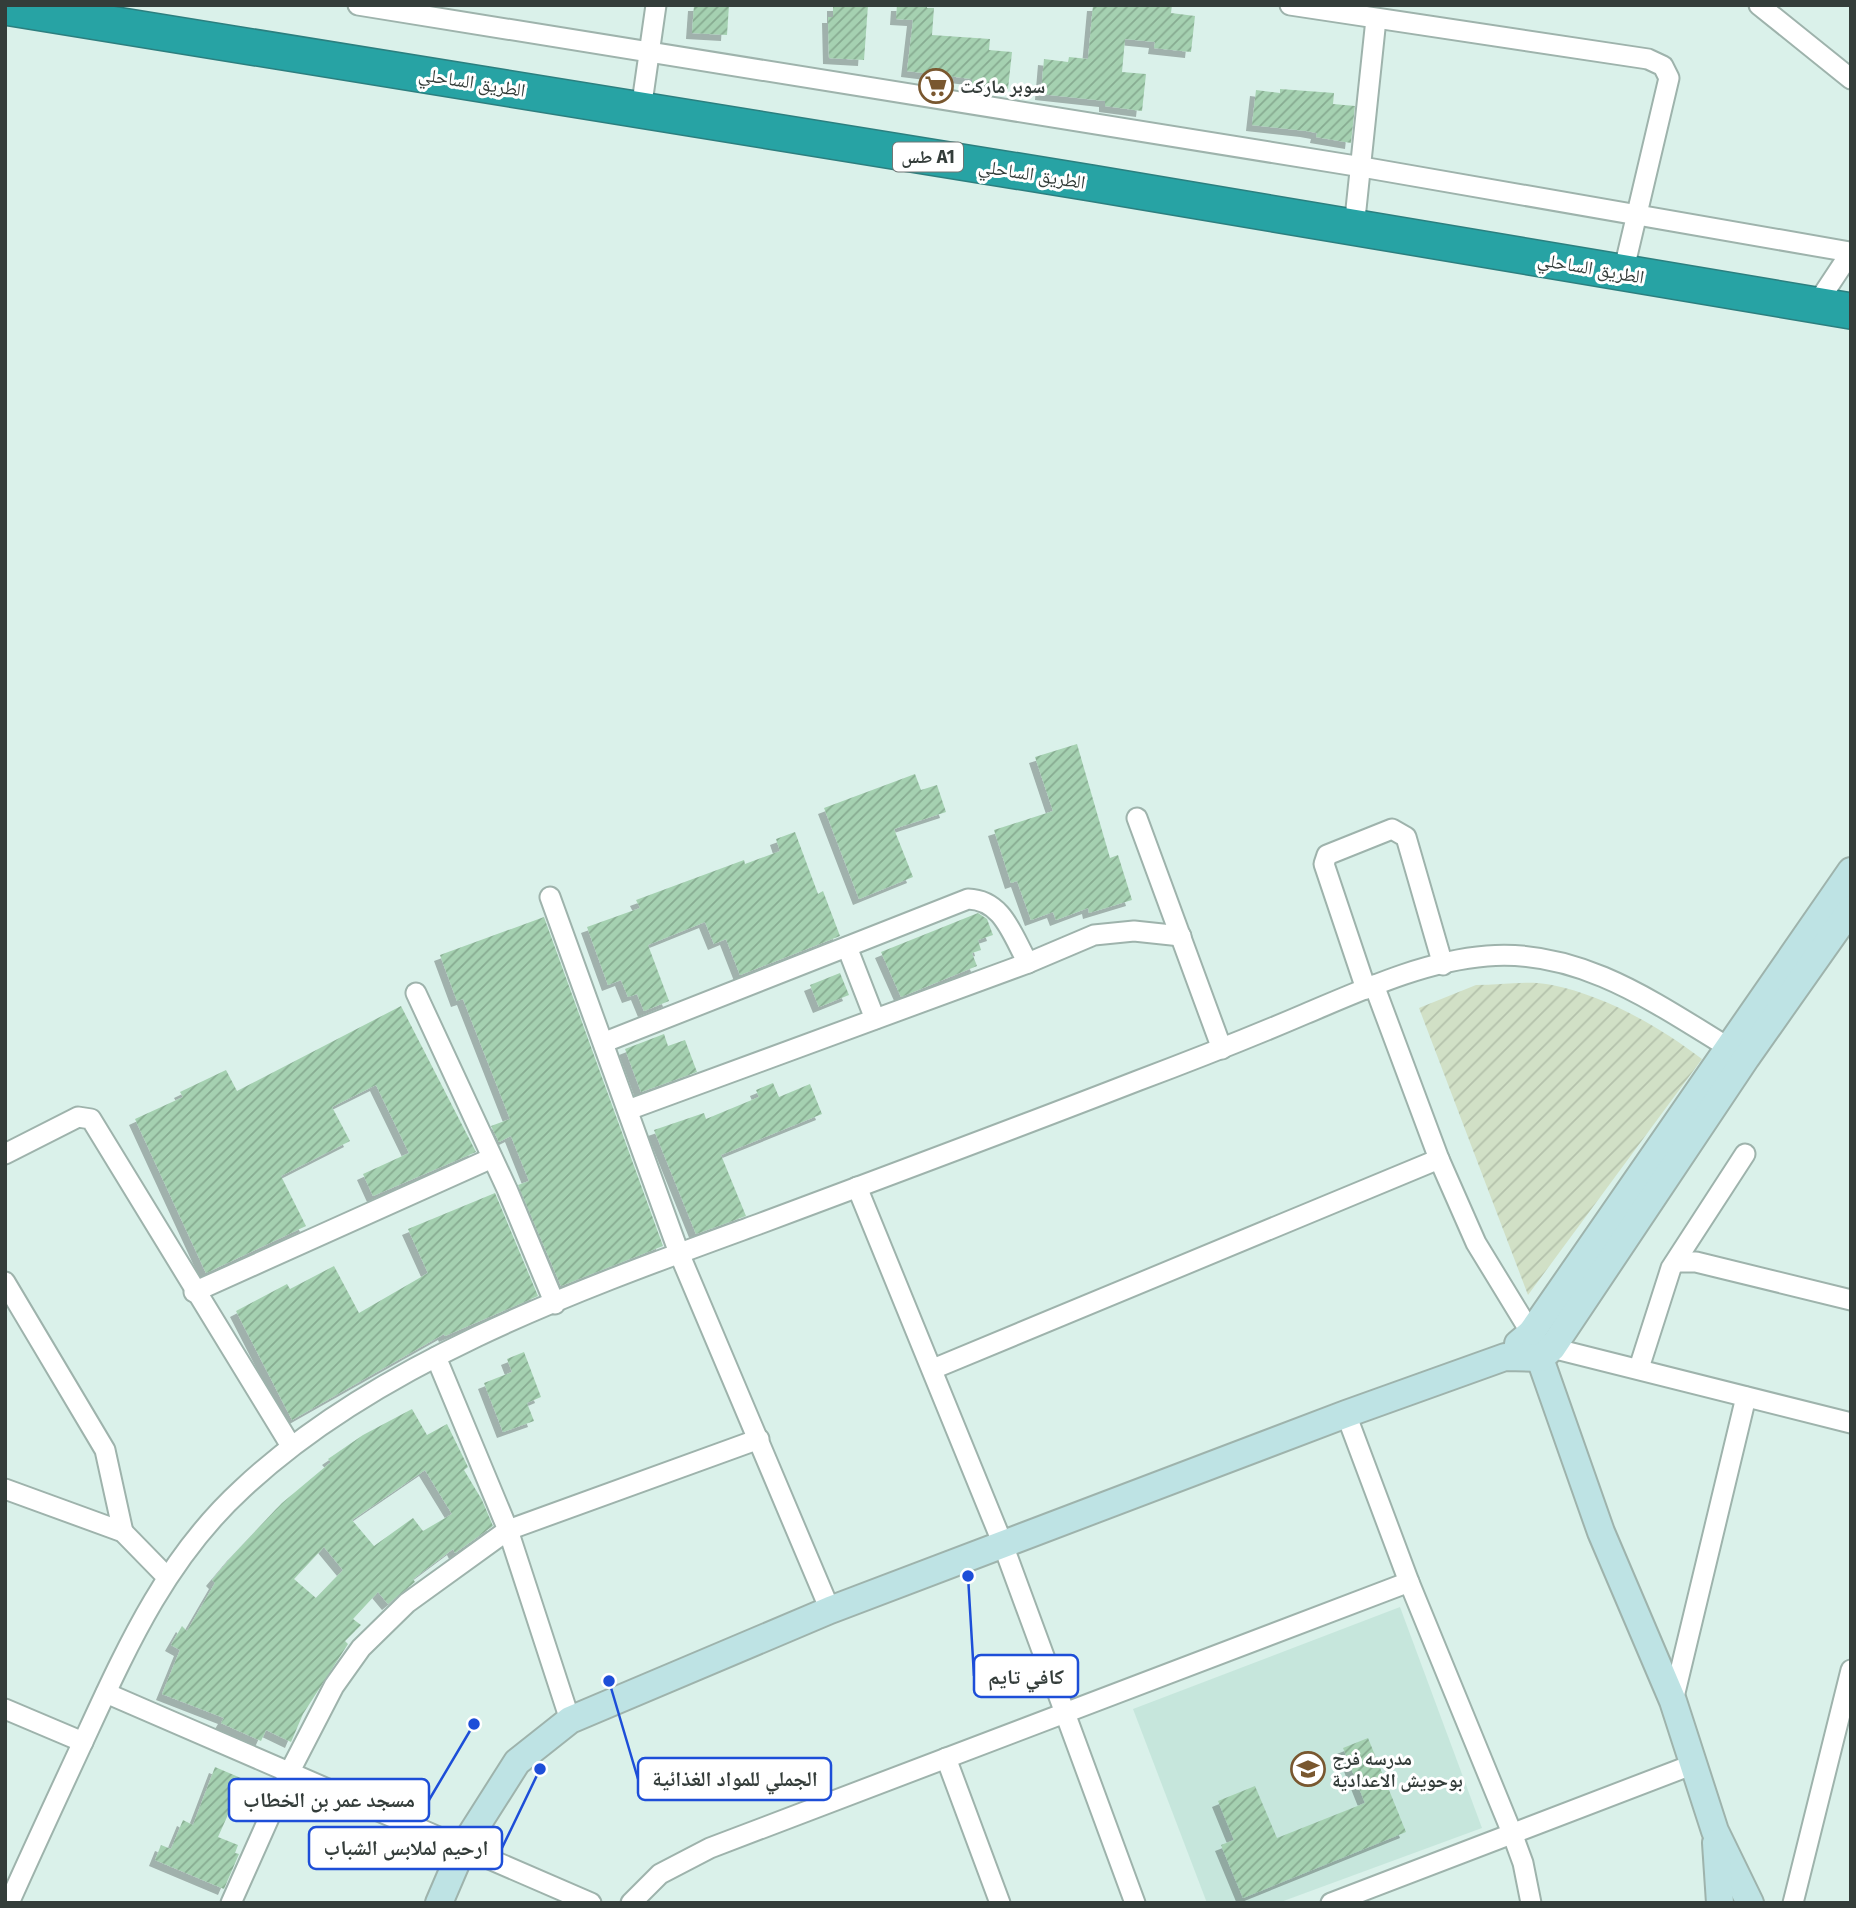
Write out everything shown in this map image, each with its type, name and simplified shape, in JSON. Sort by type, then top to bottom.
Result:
[{"type":"highway","name":"الطريق الساحلي","points":[[5,7],[1851,311]]},
{"type":"main road","points":[[439,1903],[463,1847],[517,1762],[570,1720],[830,1610],[1002,1542],[1346,1414],[1541,1346],[1738,1053],[1851,871]]},
{"type":"main road","points":[[1738,1053],[1851,909]]},
{"type":"main road","points":[[1541,1346],[1601,1532],[1673,1701],[1715,1831],[1750,1903]]},
{"type":"main road","points":[[1715,1831],[1720,1903]]},
{"type":"street","points":[[358,5],[1362,167],[1851,252],[1816,305]]},
{"type":"street","points":[[641,110],[656,5]]},
{"type":"street","points":[[1290,5],[1657,61],[1667,71],[1669,78],[1623,273]]},
{"type":"street","points":[[1759,5],[1851,79]]},
{"type":"street","points":[[1354,228],[1376,19]]},
{"type":"street","points":[[1137,818],[1222,1049]]},
{"type":"street","points":[[1443,965],[1406,837],[1392,829],[1327,855],[1324,864],[1439,1160],[1476,1243],[1541,1346],[1639,1368],[1851,1423]]},
{"type":"street","points":[[550,897],[605,1042],[679,1253],[830,1610]]},
{"type":"street","points":[[605,1042],[968,899],[982,900],[996,907],[1028,963]]},
{"type":"street","points":[[628,1110],[1028,963],[1094,935],[1134,931],[1181,936]]},
{"type":"street","points":[[847,947],[875,1019]]},
{"type":"street","points":[[9,1903],[106,1693],[166,1576],[192,1539],[241,1489],[291,1446],[364,1397],[436,1357],[679,1253],[1222,1049],[1370,987],[1443,965],[1487,956],[1534,957],[1576,964],[1617,982],[1738,1053]]},
{"type":"street","points":[[416,993],[555,1304]]},
{"type":"street","points":[[5,1154],[78,1117],[92,1119],[194,1292],[291,1446]]},
{"type":"street","points":[[1639,1368],[1667,1279],[1745,1154]]},
{"type":"street","points":[[194,1292],[492,1158]]},
{"type":"street","points":[[933,1369],[1439,1160]]},
{"type":"street","points":[[857,1187],[1002,1542],[1135,1903]]},
{"type":"street","points":[[1678,1262],[1696,1262],[1851,1300]]},
{"type":"street","points":[[5,1282],[105,1450],[123,1532]]},
{"type":"street","points":[[436,1357],[508,1530],[570,1720]]},
{"type":"street","points":[[1673,1701],[1746,1397]]},
{"type":"street","points":[[1346,1414],[1409,1582],[1512,1833],[1523,1863],[1531,1903]]},
{"type":"street","points":[[232,1903],[289,1773],[334,1686],[361,1648],[407,1603],[508,1530],[759,1439]]},
{"type":"street","points":[[5,1489],[123,1532],[166,1576]]},
{"type":"street","points":[[631,1903],[660,1874],[710,1848],[1409,1582]]},
{"type":"street","points":[[1793,1903],[1851,1670]]},
{"type":"street","points":[[106,1693],[591,1903]]},
{"type":"street","points":[[5,1709],[83,1742]]},
{"type":"street","points":[[946,1758],[1000,1903]]},
{"type":"street","points":[[1331,1903],[1351,1899],[1694,1763]]},
{"type":"shaded area","points":[[1533,983],[1572,990],[1631,1014],[1702,1059],[1528,1295],[1419,1008],[1476,985]]},
{"type":"shaded area","name":"مدرسه فرج بوحويش الاعدادية","points":[[1400,1607],[1482,1828],[1278,1903],[1207,1903],[1133,1709]]},
{"type":"building","points":[[694,5],[729,5],[727,35],[692,33]]},
{"type":"building","points":[[833,5],[868,5],[864,60],[829,58],[828,17],[833,17]]},
{"type":"building","points":[[897,5],[927,5],[927,8],[934,8],[932,35],[990,39],[989,50],[1012,52],[1008,89],[972,84],[972,79],[907,71],[913,20],[896,19]]},
{"type":"building","points":[[1093,5],[1172,5],[1171,13],[1195,16],[1191,52],[1154,48],[1155,42],[1125,39],[1122,72],[1146,74],[1142,111],[1105,106],[1105,101],[1041,94],[1044,59],[1068,62],[1069,57],[1088,59]]},
{"type":"building","points":[[1280,89],[1334,93],[1333,104],[1355,106],[1351,143],[1316,137],[1317,133],[1306,131],[1252,125],[1256,90],[1280,93]]},
{"type":"building","points":[[1077,744],[1110,858],[1118,855],[1132,900],[1089,913],[1088,908],[1056,920],[1053,912],[1031,920],[1017,881],[1011,883],[994,830],[1053,811],[1035,757]]},
{"type":"building","points":[[915,774],[921,790],[937,785],[946,812],[894,829],[913,877],[859,899],[824,808]]},
{"type":"building","points":[[795,832],[818,894],[823,891],[840,936],[740,975],[726,939],[714,944],[705,922],[648,945],[669,1001],[644,1011],[637,994],[628,997],[621,980],[608,985],[587,927],[640,908],[636,900],[744,860],[745,864],[780,851],[776,839]]},
{"type":"building","points":[[978,913],[987,919],[993,935],[978,940],[981,950],[972,953],[977,966],[901,997],[881,952]]},
{"type":"building","points":[[544,917],[663,1246],[561,1286],[518,1185],[529,1181],[511,1136],[499,1142],[491,1126],[510,1119],[463,999],[457,1001],[440,955]]},
{"type":"building","points":[[840,973],[849,995],[819,1007],[810,985]]},
{"type":"building","points":[[401,1006],[476,1152],[373,1196],[363,1174],[409,1153],[376,1085],[332,1107],[350,1141],[281,1176],[306,1226],[206,1273],[135,1119],[183,1097],[180,1092],[226,1070],[237,1091]]},
{"type":"building","points":[[664,1034],[668,1046],[685,1040],[697,1072],[641,1092],[625,1049]]},
{"type":"building","points":[[773,1083],[779,1097],[810,1084],[822,1114],[721,1155],[746,1216],[696,1234],[654,1130],[704,1113],[706,1119],[759,1097],[756,1090]]},
{"type":"building","points":[[495,1193],[538,1296],[445,1336],[444,1334],[292,1420],[236,1311],[287,1284],[290,1289],[334,1266],[359,1313],[428,1273],[408,1229]]},
{"type":"building","points":[[524,1352],[541,1397],[527,1403],[534,1421],[503,1432],[484,1383],[512,1372],[507,1359]]},
{"type":"building","points":[[412,1409],[427,1435],[447,1424],[468,1467],[464,1470],[482,1500],[493,1526],[455,1553],[453,1549],[413,1579],[415,1582],[388,1604],[378,1592],[353,1619],[361,1625],[345,1641],[348,1644],[303,1714],[291,1742],[266,1730],[261,1741],[221,1723],[224,1718],[162,1694],[180,1650],[171,1645],[182,1626],[187,1631],[215,1583],[212,1580],[282,1503],[331,1462],[328,1459],[363,1435]],"holes":[[[425,1470],[452,1514],[423,1531],[413,1518],[374,1546],[352,1520]],[[324,1547],[343,1570],[316,1598],[294,1579]]]},
{"type":"building","points":[[1368,1738],[1406,1832],[1243,1898],[1221,1845],[1234,1840],[1218,1801],[1255,1786],[1277,1838],[1365,1803],[1343,1748]]},
{"type":"building","points":[[215,1767],[262,1787],[249,1816],[231,1808],[218,1837],[238,1845],[235,1853],[239,1854],[224,1889],[155,1860],[161,1845],[171,1849],[183,1820],[193,1825]]},
{"type":"place","name":"سوبر ماركت","points":[[936,86]]},
{"type":"place","name":"كافي تايم","points":[[968,1576]]},
{"type":"place","name":"الجملي للمواد الغذائية","points":[[609,1681]]},
{"type":"place","name":"مسجد عمر بن الخطاب","points":[[474,1724]]},
{"type":"place","name":"ارحيم لملابس الشباب","points":[[540,1769]]},
{"type":"place","name":"مدرسه فرج بوحويش الاعدادية","points":[[1308,1769]]}]
